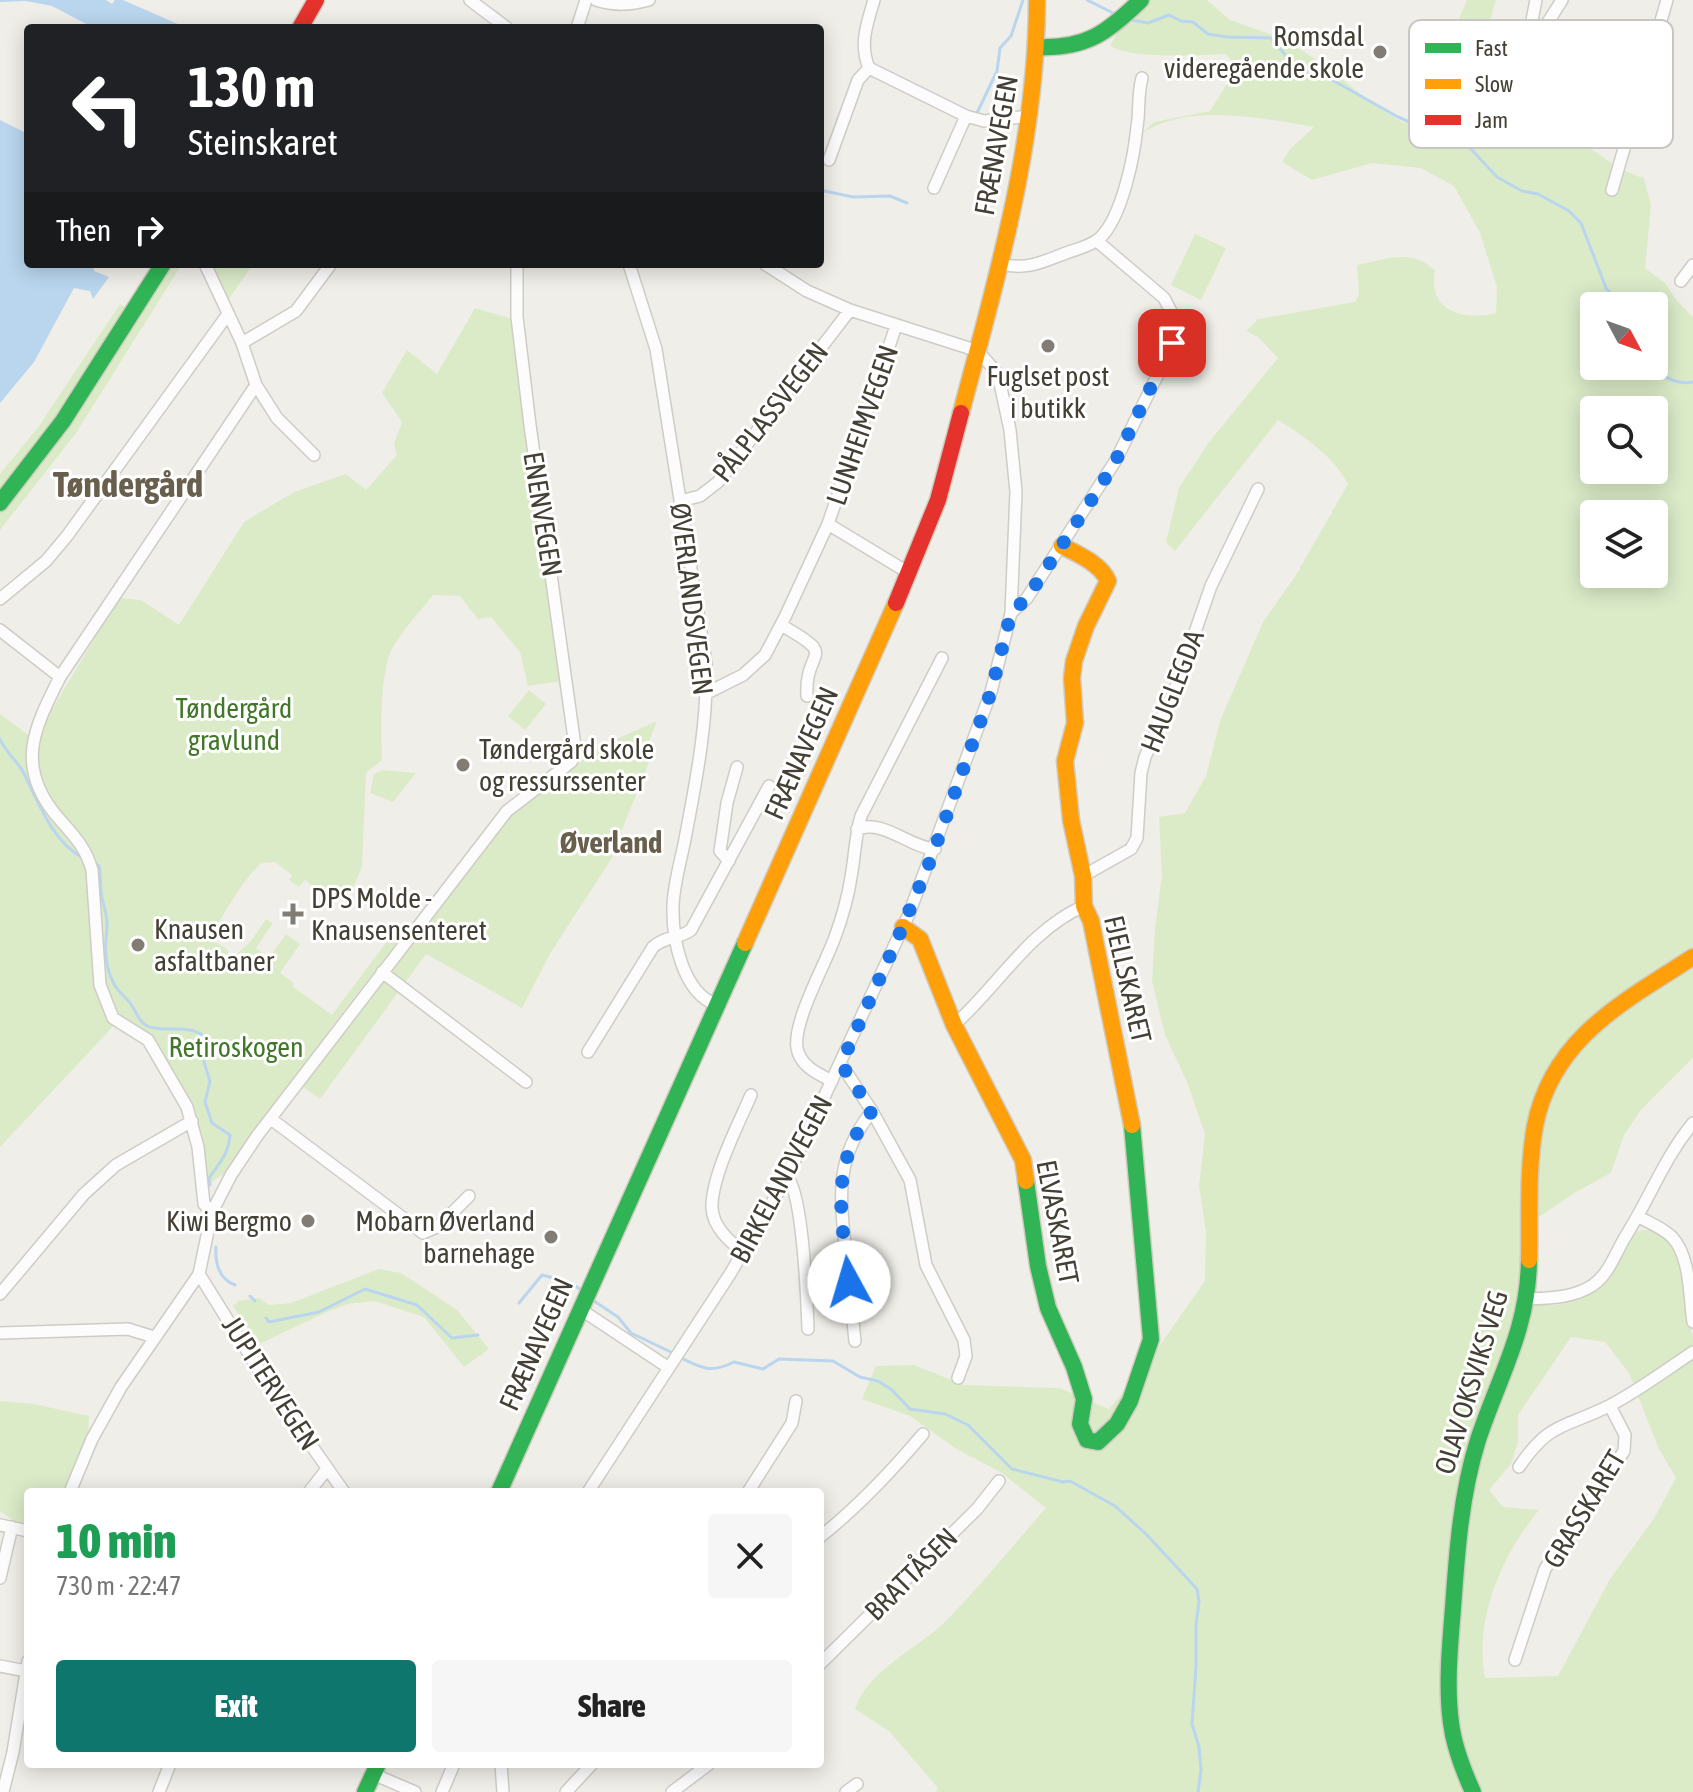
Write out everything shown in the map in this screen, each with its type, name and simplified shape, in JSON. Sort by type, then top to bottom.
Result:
[{"type":"main road","points":[[302,24],[316,0]]},
{"type":"main road","name":"FRÆNAVEGEN","points":[[501,1488],[909,573],[941,490],[1022,173],[1037,47],[1037,0]]},
{"type":"main road","points":[[1037,47],[1070,47],[1090,42],[1110,30],[1141,0]]},
{"type":"main road","points":[[0,503],[63,421],[160,268]]},
{"type":"main road","name":"FJELLSKARET","points":[[1062,546],[1105,571],[1108,581],[1086,626],[1074,661],[1075,723],[1065,761],[1071,820],[1083,876],[1084,906],[1091,921],[1131,1116],[1151,1339],[1130,1401],[1117,1424],[1098,1442]]},
{"type":"main road","name":"ELVASKARET","points":[[903,927],[920,939],[954,1025],[1023,1160],[1038,1266],[1048,1308],[1074,1367],[1084,1399],[1080,1424],[1087,1440],[1098,1442]]},
{"type":"main road","name":"OLAV OKSVIKS VEG","points":[[1473,1792],[1458,1749],[1449,1700],[1449,1659],[1460,1516],[1478,1439],[1520,1328],[1527,1299],[1534,1136],[1541,1104],[1551,1077],[1588,1029],[1693,957]]},
{"type":"main road","points":[[365,1792],[375,1769]]},
{"type":"street","points":[[470,0],[502,24]]},
{"type":"street","points":[[578,24],[586,0]]},
{"type":"street","points":[[596,0],[622,5],[649,0]]},
{"type":"street","points":[[874,0],[863,40],[869,68],[966,116],[984,121],[1031,116]]},
{"type":"street","points":[[1532,20],[1536,0]]},
{"type":"street","points":[[1549,20],[1562,0]]},
{"type":"street","points":[[1661,20],[1667,0]]},
{"type":"street","points":[[829,160],[858,80],[869,68]]},
{"type":"street","points":[[1000,264],[1020,268],[1097,241],[1113,219],[1128,174],[1142,78]]},
{"type":"street","points":[[934,188],[966,116]]},
{"type":"street","points":[[1612,190],[1624,148]]},
{"type":"street","points":[[1011,613],[1027,598],[1116,460],[1176,330],[1176,321],[1164,298],[1097,241]]},
{"type":"street","points":[[1681,281],[1693,265]]},
{"type":"street","points":[[207,268],[242,343],[256,385],[277,418],[314,455]]},
{"type":"street","points":[[242,343],[296,311],[328,268]]},
{"type":"street","name":"ENENVEGEN","points":[[382,972],[507,811],[571,762],[576,753],[530,425],[517,317],[517,268]]},
{"type":"street","name":"ØVERLANDSVEGEN","points":[[630,268],[656,349],[706,663],[707,693],[694,793],[673,903],[675,936],[685,972],[702,998],[717,1005]]},
{"type":"street","points":[[771,268],[807,291],[850,310],[978,351]]},
{"type":"street","name":"PÅLPLASSVEGEN","points":[[680,501],[700,496],[718,482],[850,310]]},
{"type":"street","points":[[0,599],[46,561],[67,536],[228,314]]},
{"type":"street","name":"LUNHEIMVEGEN","points":[[707,693],[743,675],[765,655],[781,625],[828,524],[896,326]]},
{"type":"street","name":"BIRKELANDVEGEN","points":[[591,1488],[744,1253],[787,1177],[903,927],[935,849],[991,692],[1011,613],[1016,492],[1010,430],[998,374],[978,351]]},
{"type":"street","points":[[212,1212],[204,1204],[198,1147],[187,1107],[148,1040],[113,1018],[105,1002],[100,985],[92,870],[87,852],[51,809],[36,778],[30,749],[39,720],[60,677],[256,385]]},
{"type":"street","name":"HAUGLEGDA","points":[[1083,876],[1131,849],[1137,838],[1141,773],[1145,757],[1177,684],[1211,586],[1258,489]]},
{"type":"street","name":"LUNHEIMVEGEN","points":[[828,524],[909,573]]},
{"type":"street","points":[[781,625],[815,647],[817,655],[808,676],[807,696]]},
{"type":"street","points":[[0,630],[60,677]]},
{"type":"street","points":[[832,1081],[810,1069],[802,1060],[797,1051],[799,1026],[838,928],[851,878],[861,816],[942,658]]},
{"type":"street","points":[[729,861],[720,851],[727,803],[737,767]]},
{"type":"street","points":[[588,1052],[647,954],[658,942],[681,937],[691,930],[769,786]]},
{"type":"street","points":[[857,829],[872,825],[922,847],[935,849]]},
{"type":"street","points":[[954,1025],[978,1004],[1051,924],[1084,906]]},
{"type":"street","points":[[72,1488],[92,1439],[121,1387],[199,1274],[212,1212],[231,1175],[382,972],[526,1082]]},
{"type":"street","points":[[841,1064],[872,1111],[910,1180],[926,1265],[964,1340],[966,1356],[958,1378]]},
{"type":"street","points":[[744,1253],[719,1228],[712,1210],[714,1189],[751,1095]]},
{"type":"street","points":[[855,1341],[840,1194],[846,1156],[872,1111]]},
{"type":"street","points":[[271,1119],[423,1233],[439,1226],[469,1196]]},
{"type":"street","points":[[0,1294],[84,1194],[116,1165],[192,1121]]},
{"type":"street","points":[[1527,1299],[1561,1297],[1591,1287],[1601,1278],[1639,1217],[1660,1171],[1693,1123]]},
{"type":"street","points":[[787,1177],[793,1184],[799,1221],[808,1329]]},
{"type":"street","points":[[1639,1217],[1662,1229],[1675,1241],[1686,1268],[1693,1322]]},
{"type":"street","name":"JUPITERVEGEN","points":[[199,1274],[262,1375],[341,1488]]},
{"type":"street","points":[[580,1309],[669,1368]]},
{"type":"street","points":[[0,1333],[128,1329],[154,1337]]},
{"type":"street","name":"GRASSKARET","points":[[1519,1467],[1534,1444],[1557,1427],[1610,1406],[1693,1352]]},
{"type":"street","points":[[751,1488],[792,1423],[796,1401]]},
{"type":"street","name":"GRASSKARET","points":[[1515,1660],[1545,1569],[1624,1451],[1625,1435],[1610,1406]]},
{"type":"street","points":[[824,1534],[889,1475],[923,1434]]},
{"type":"street","points":[[312,1488],[327,1469]]},
{"type":"street","name":"BRATTÅSEN","points":[[824,1660],[977,1509],[999,1481]]},
{"type":"street","points":[[0,1578],[6,1526]]},
{"type":"street","points":[[0,1666],[24,1666]]},
{"type":"street","points":[[3,1792],[24,1684]]},
{"type":"street","points":[[159,1792],[168,1768]]},
{"type":"street","points":[[442,1792],[452,1768]]},
{"type":"street","points":[[501,1768],[503,1792]]},
{"type":"street","points":[[566,1792],[588,1768]]},
{"type":"street","points":[[672,1792],[704,1768]]},
{"type":"street","points":[[375,1769],[415,1792]]},
{"type":"street","points":[[846,1792],[857,1784]]},
{"type":"green space","points":[[1139,0],[1207,0],[1230,20],[1284,39],[1326,66],[1369,101],[1403,123],[1409,121],[1409,148],[1589,148],[1624,170],[1644,178],[1651,206],[1645,268],[1665,283],[1693,317],[1693,1058],[1641,1110],[1624,1135],[1611,1173],[1533,1221],[1529,1296],[1546,1304],[1557,1305],[1597,1289],[1607,1281],[1631,1238],[1646,1230],[1667,1241],[1680,1263],[1693,1337],[1693,1792],[936,1792],[938,1788],[889,1731],[855,1709],[871,1682],[947,1620],[1046,1508],[1002,1473],[955,1448],[910,1416],[862,1399],[876,1366],[914,1365],[964,1385],[1060,1388],[1109,1409],[1143,1369],[1205,1281],[1206,1232],[1199,1186],[1205,1134],[1187,1082],[1165,1035],[1152,981],[1162,875],[1159,817],[1185,813],[1206,776],[1220,721],[1263,622],[1296,575],[1348,484],[1327,456],[1278,420],[1175,551],[1166,542],[1179,488],[1209,442],[1278,358],[1258,337],[1246,331],[1258,319],[1355,302],[1359,294],[1357,265],[1398,257],[1417,259],[1435,270],[1437,295],[1450,310],[1471,315],[1496,313],[1497,287],[1480,233],[1454,186],[1421,168],[1372,163],[1312,180],[1282,162],[1290,149],[1314,127],[1293,123],[1202,115],[1160,124],[1141,134],[1154,122],[1210,111],[1237,68],[1226,54],[1183,56],[1132,53],[1110,45]],"holes":[[[1571,1337],[1605,1342],[1629,1373],[1658,1447],[1676,1478],[1653,1520],[1610,1579],[1558,1676],[1485,1678],[1484,1633],[1494,1588],[1513,1547],[1539,1510],[1503,1507],[1489,1490],[1511,1464],[1518,1442],[1518,1415]]]},
{"type":"green space","points":[[1467,0],[1496,0],[1491,20],[1458,20]]},
{"type":"green space","points":[[1195,234],[1226,248],[1201,300],[1171,285]]},
{"type":"green space","points":[[153,268],[179,268],[76,433],[0,530],[0,474],[39,426],[120,304],[128,309]]},
{"type":"green space","points":[[203,268],[250,268],[222,309]]},
{"type":"green space","points":[[475,308],[513,319],[561,681],[528,686],[520,652],[491,617],[478,619],[460,596],[433,595],[401,635],[388,659],[382,703],[382,760],[366,773],[362,867],[347,902],[332,890],[326,897],[305,880],[299,887],[289,880],[292,875],[275,862],[262,863],[234,898],[211,939],[228,950],[229,961],[251,941],[266,919],[273,923],[256,948],[269,958],[286,934],[300,944],[280,973],[294,983],[292,986],[332,1015],[391,936],[398,941],[332,1030],[504,808],[581,755],[657,721],[646,749],[650,760],[621,832],[623,841],[551,952],[522,1008],[426,954],[320,1099],[295,1081],[229,1171],[204,1186],[202,1148],[151,1037],[121,1018],[0,1147],[0,714],[34,739],[119,598],[141,600],[179,625],[244,522],[294,492],[346,474],[366,490],[397,455],[394,444],[402,422],[382,393],[407,350],[437,374]]},
{"type":"green space","points":[[529,690],[546,704],[525,730],[508,716]]},
{"type":"green space","points":[[383,770],[416,773],[393,802],[370,793],[374,774]]},
{"type":"green space","points":[[379,1269],[401,1273],[457,1310],[489,1349],[464,1367],[424,1317],[374,1301],[348,1304],[329,1311],[259,1344],[233,1306],[239,1301],[259,1298],[269,1305],[291,1303]]},
{"type":"green space","points":[[0,1401],[34,1404],[89,1416],[88,1437],[67,1488],[24,1488],[24,1528],[0,1511]]},
{"type":"water","points":[[0,0],[106,0],[112,4],[115,0],[123,0],[178,24],[86,24],[52,6],[26,1]]},
{"type":"water","points":[[0,120],[24,132],[24,268],[94,268],[109,277],[93,299],[90,291],[74,288],[34,362],[0,403]]},
{"type":"waterway","points":[[976,115],[997,71],[1000,48],[1011,36],[1023,0]]},
{"type":"waterway","points":[[1087,0],[1117,15]]},
{"type":"waterway","points":[[1131,20],[1148,23],[1169,15],[1193,22],[1208,34],[1271,38],[1297,69],[1327,77],[1409,122]]},
{"type":"waterway","points":[[1470,148],[1497,177],[1522,191],[1538,194],[1569,211],[1581,223],[1610,292]]},
{"type":"waterway","points":[[824,191],[853,197],[890,196],[907,203]]},
{"type":"waterway","points":[[1668,378],[1693,382]]},
{"type":"waterway","points":[[0,739],[22,770],[54,831],[83,858]]},
{"type":"waterway","points":[[94,862],[100,869],[107,922],[107,962],[115,986],[147,1026],[201,1034],[210,1081],[205,1102],[212,1123],[230,1135],[226,1153],[209,1178],[210,1185]]},
{"type":"waterway","points":[[216,1247],[219,1270],[225,1279],[235,1285]]},
{"type":"waterway","points":[[519,1303],[542,1275],[570,1282],[582,1291]]},
{"type":"waterway","points":[[266,1318],[269,1322],[319,1312],[365,1289],[417,1305],[452,1338],[478,1335]]},
{"type":"waterway","points":[[250,1296],[255,1301]]},
{"type":"waterway","points":[[594,1301],[618,1317],[631,1333],[673,1353]]},
{"type":"waterway","points":[[679,1357],[712,1369],[734,1362],[763,1369],[779,1359],[833,1361],[860,1377],[878,1381],[892,1390],[910,1409],[945,1414],[968,1425],[1012,1469],[1070,1481],[1115,1506],[1197,1589],[1199,1601],[1192,1724],[1199,1747],[1201,1770],[1198,1792]]},
{"type":"traffic: fast","points":[[1037,47],[1069,45],[1095,37],[1141,0]]},
{"type":"traffic: fast","points":[[0,503],[63,421],[160,268]]},
{"type":"traffic: fast","points":[[501,1488],[745,943]]},
{"type":"traffic: fast","points":[[1026,1181],[1038,1266],[1048,1308],[1074,1367],[1084,1399],[1080,1424],[1087,1440],[1098,1442],[1117,1424],[1130,1401],[1151,1339],[1132,1125]]},
{"type":"traffic: fast","points":[[1473,1792],[1452,1732],[1450,1709],[1450,1651],[1458,1544],[1472,1460],[1524,1309],[1529,1260]]},
{"type":"traffic: fast","points":[[365,1792],[376,1768]]},
{"type":"traffic: slow","points":[[961,413],[1001,260],[1022,157],[1030,106],[1037,0]]},
{"type":"traffic: slow","points":[[1062,546],[1095,565],[1108,581],[1086,626],[1074,661],[1075,723],[1065,761],[1071,820],[1083,876],[1084,906],[1091,921],[1132,1125]]},
{"type":"traffic: slow","points":[[745,943],[896,603]]},
{"type":"traffic: slow","points":[[903,927],[920,939],[954,1025],[1023,1160],[1026,1181]]},
{"type":"traffic: slow","points":[[1529,1260],[1532,1143],[1544,1095],[1557,1069],[1595,1025],[1693,957]]},
{"type":"traffic: jam","points":[[302,24],[316,0]]},
{"type":"traffic: jam","points":[[896,603],[938,500],[961,413]]},
{"type":"place","name":"Romsdal videregående skole","points":[[1380,52]]},
{"type":"place","name":"Fuglset post i butikk","points":[[1048,346]]},
{"type":"place","name":"Tøndergård skole og ressurssenter","points":[[463,765]]},
{"type":"place","name":"DPS Molde - Knausensenteret","points":[[293,914]]},
{"type":"place","name":"Knausen asfaltbaner","points":[[138,945]]},
{"type":"place","name":"Kiwi Bergmo","points":[[308,1221]]},
{"type":"place","name":"Mobarn Øverland barnehage","points":[[551,1237]]},
{"type":"district","name":"Tøndergård","points":[[128,484]]},
{"type":"district","name":"Øverland","points":[[611,842]]},
{"type":"route","points":[[849,1282],[840,1194],[846,1156],[872,1111],[841,1064],[931,859],[991,692],[1011,613],[1027,598],[1100,487],[1172,343]]},
{"type":"park label","name":"Tøndergård gravlund","points":[[234,724]]},
{"type":"park label","name":"Retiroskogen","points":[[236,1047]]}]
